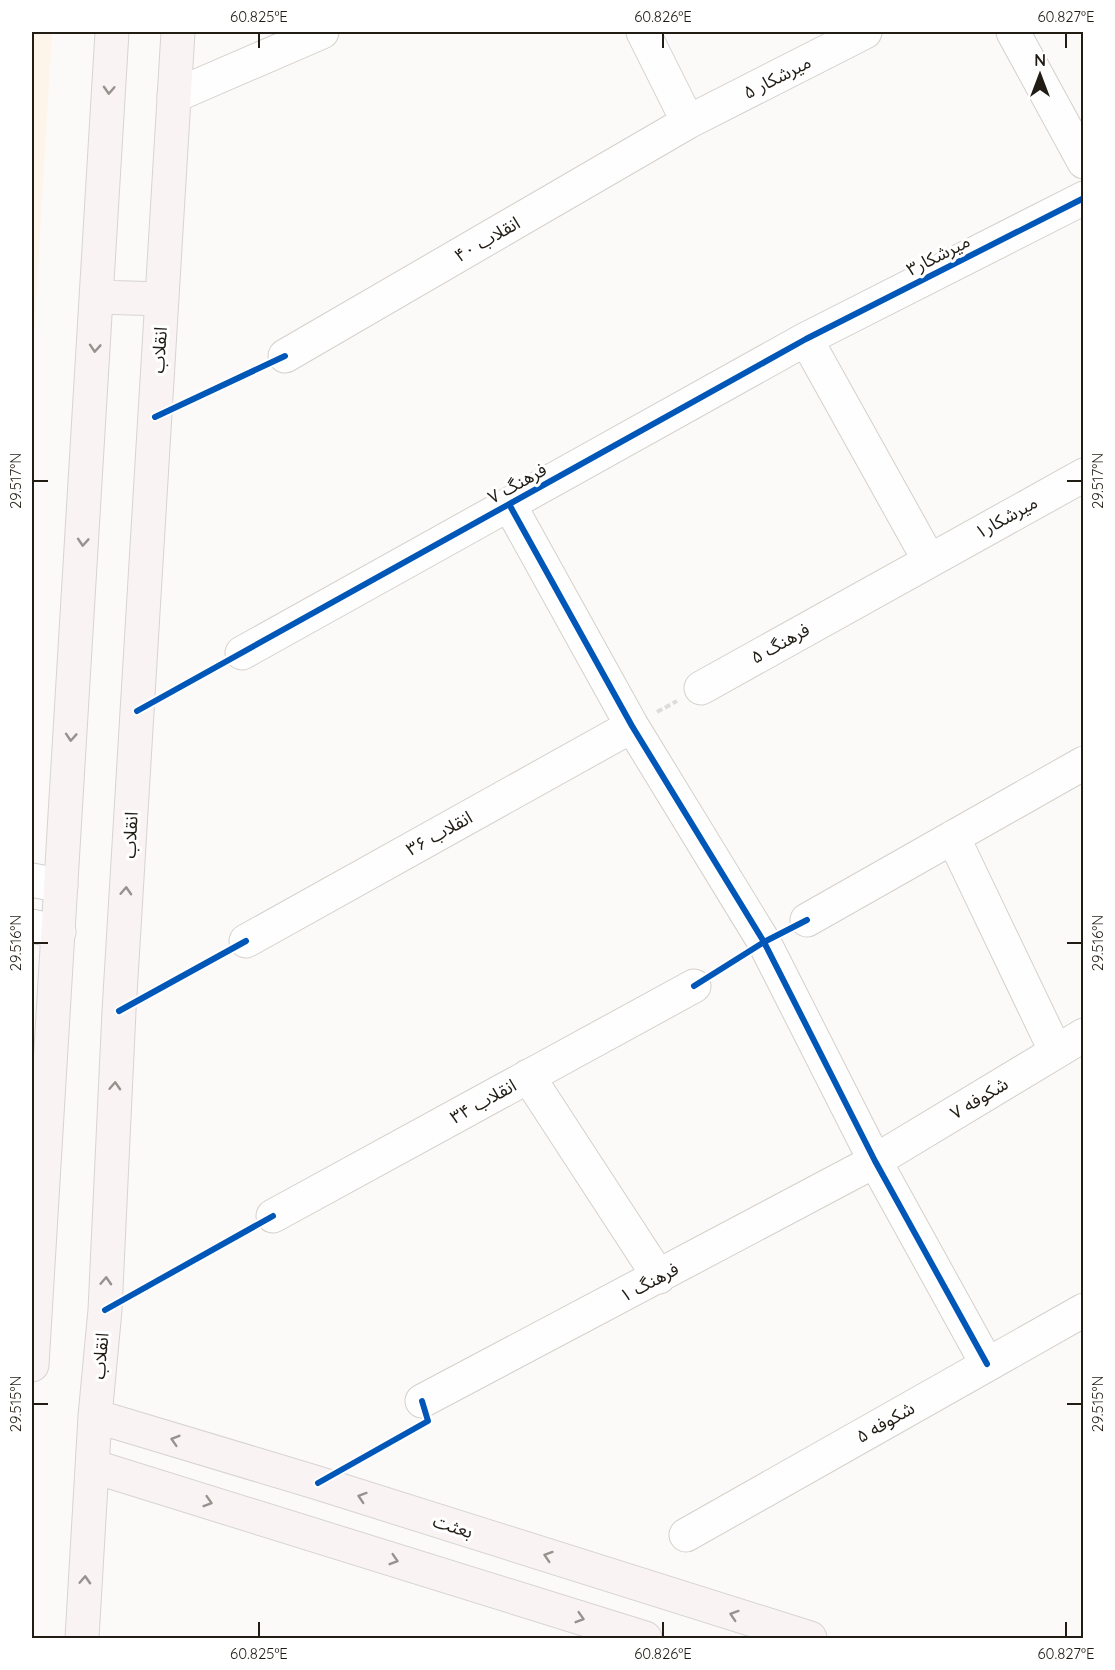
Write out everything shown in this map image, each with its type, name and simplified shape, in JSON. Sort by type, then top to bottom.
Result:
[{"type":"main road","points":[[32,1365],[46,883],[98,297],[112,32]]},
{"type":"main road","name":"انقلاب","points":[[82,1638],[95,1416],[105,1310],[119,1011],[178,32]]},
{"type":"main road","points":[[98,297],[162,299]]},
{"type":"main road","name":"بعثت","points":[[95,1416],[318,1483],[765,1632],[810,1638]]},
{"type":"main road","points":[[92,1466],[645,1638]]},
{"type":"street","points":[[174,96],[322,32]]},
{"type":"street","points":[[643,32],[688,122]]},
{"type":"street","name":"میرشکار ۵","points":[[688,122],[865,32]]},
{"type":"street","points":[[1013,32],[1083,162]]},
{"type":"street","name":"انقلاب ۴۰","points":[[285,356],[688,122]]},
{"type":"street","name":"میرشکار۳","points":[[806,339],[1083,198]]},
{"type":"street","points":[[806,339],[929,560]]},
{"type":"street","name":"فرهنگ ۷","points":[[242,653],[806,339]]},
{"type":"street","name":"میرشکار۱","points":[[929,560],[1083,475]]},
{"type":"street","points":[[509,504],[632,726],[764,942],[875,1161],[987,1364]]},
{"type":"street","name":"فرهنگ ۵","points":[[701,688],[929,560]]},
{"type":"street","name":"انقلاب ۳۶","points":[[246,941],[632,726]]},
{"type":"street","points":[[807,920],[1083,763]]},
{"type":"street","points":[[953,837],[1056,1052]]},
{"type":"street","name":"انقلاب ۳۴","points":[[273,1216],[694,986]]},
{"type":"street","name":"شکوفه ۷","points":[[875,1161],[1083,1035]]},
{"type":"street","points":[[528,1077],[659,1277]]},
{"type":"street","name":"فرهنگ ۱","points":[[422,1401],[875,1161]]},
{"type":"street","name":"شکوفه ۵","points":[[686,1535],[1083,1310]]},
{"type":"path","points":[[632,726],[701,688]]},
{"type":"shaded area","points":[[32,32],[52,32],[32,370]]},
{"type":"cycle path","points":[[137,711],[806,339],[1084,198]]},
{"type":"cycle path","points":[[155,417],[285,356]]},
{"type":"cycle path","points":[[509,504],[632,726],[764,942],[875,1161],[987,1364]]},
{"type":"cycle path","points":[[694,986],[764,942],[807,920]]},
{"type":"cycle path","points":[[119,1011],[246,941]]},
{"type":"cycle path","points":[[105,1310],[273,1216]]},
{"type":"cycle path","points":[[318,1483],[428,1421],[422,1401]]}]
